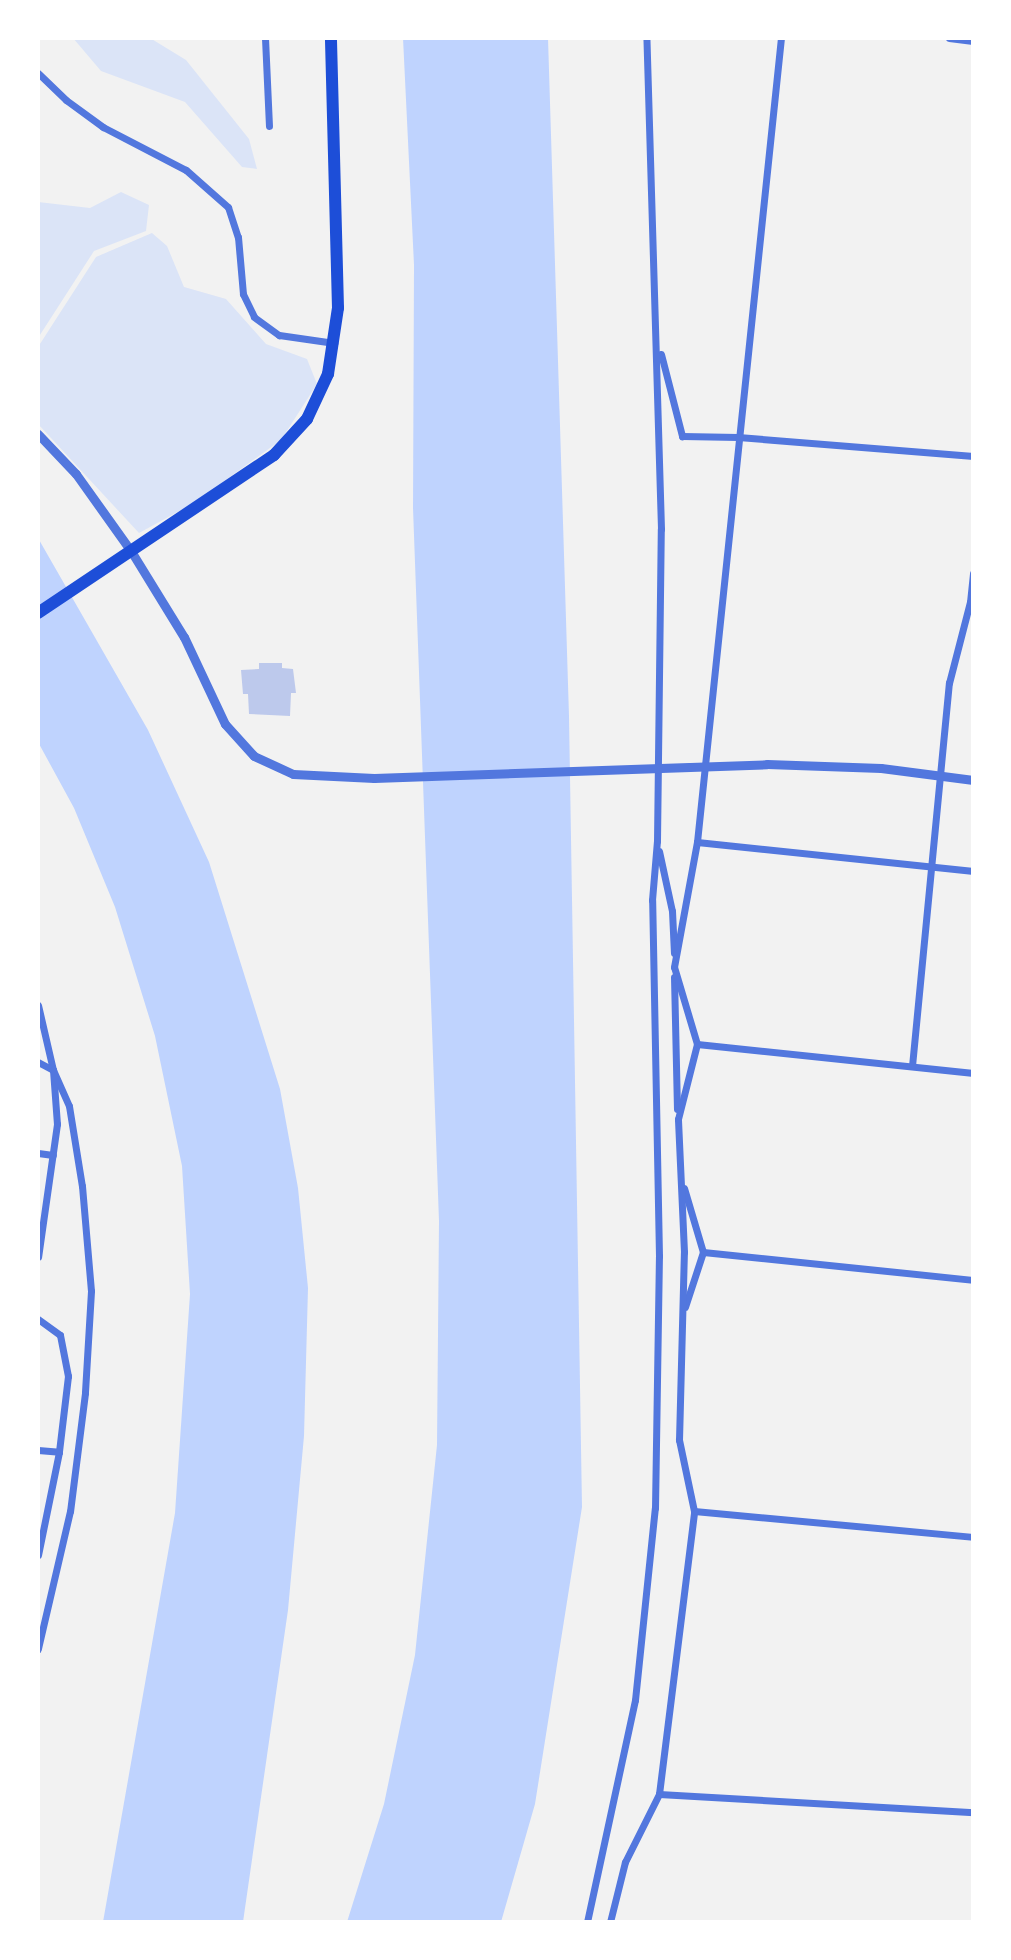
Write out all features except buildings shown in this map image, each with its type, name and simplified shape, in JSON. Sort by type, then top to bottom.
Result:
[{"type":"highway","points":[[38,613],[274,455],[294,437],[307,419],[328,374],[338,308],[331,38]]},
{"type":"street","points":[[265,38],[269,126]]},
{"type":"street","points":[[587,1922],[635,1700],[655,1508],[659,1256],[652,900],[657,841],[656,767],[661,633],[657,340],[646,38]]},
{"type":"street","points":[[678,1119],[697,1044],[674,967],[697,842],[781,38]]},
{"type":"street","points":[[949,38],[973,41]]},
{"type":"street","points":[[38,73],[66,100],[103,127],[186,170],[228,207],[238,237],[243,294],[254,317],[279,335],[334,343]]},
{"type":"street","points":[[657,340],[682,436],[738,437],[973,456]]},
{"type":"street","points":[[38,434],[76,474],[131,551],[184,637],[225,724],[254,756],[293,774],[374,778],[705,766],[866,768],[943,774],[973,780]]},
{"type":"street","points":[[912,1066],[943,774],[949,683],[970,602],[973,573]]},
{"type":"street","points":[[610,1922],[625,1862],[659,1794],[694,1511],[679,1440],[682,1317],[672,911],[657,841]]},
{"type":"street","points":[[697,842],[973,871]]},
{"type":"street","points":[[38,1005],[53,1070],[57,1124],[38,1257]]},
{"type":"street","points":[[697,1044],[973,1073]]},
{"type":"street","points":[[38,1062],[53,1070],[69,1106],[82,1186],[91,1291],[85,1393],[70,1511],[38,1649]]},
{"type":"street","points":[[38,1153],[53,1155]]},
{"type":"street","points":[[680,1175],[703,1252],[682,1317]]},
{"type":"street","points":[[703,1252],[973,1280]]},
{"type":"street","points":[[38,1319],[60,1335],[68,1376],[59,1452],[38,1555]]},
{"type":"street","points":[[38,1450],[59,1452]]},
{"type":"street","points":[[694,1511],[973,1537]]},
{"type":"street","points":[[659,1794],[973,1812]]},
{"type":"shaded area","points":[[73,38],[150,38],[186,60],[249,139],[257,169],[242,167],[185,102],[101,71]]},
{"type":"shaded area","points":[[121,192],[149,205],[146,231],[94,251],[38,338],[38,202],[90,208]]},
{"type":"shaded area","points":[[152,233],[167,246],[184,287],[226,299],[266,344],[307,359],[317,384],[281,440],[194,503],[139,533],[38,424],[38,347],[96,257]]},
{"type":"water","points":[[403,38],[548,38],[569,716],[582,1507],[535,1804],[501,1922],[347,1922],[384,1804],[415,1655],[437,1445],[439,1221],[413,508],[414,265]]},
{"type":"water","points":[[38,538],[148,730],[209,862],[280,1089],[298,1188],[308,1288],[304,1436],[288,1610],[243,1922],[103,1922],[175,1513],[190,1294],[182,1166],[155,1036],[115,907],[74,808],[38,742]]}]
